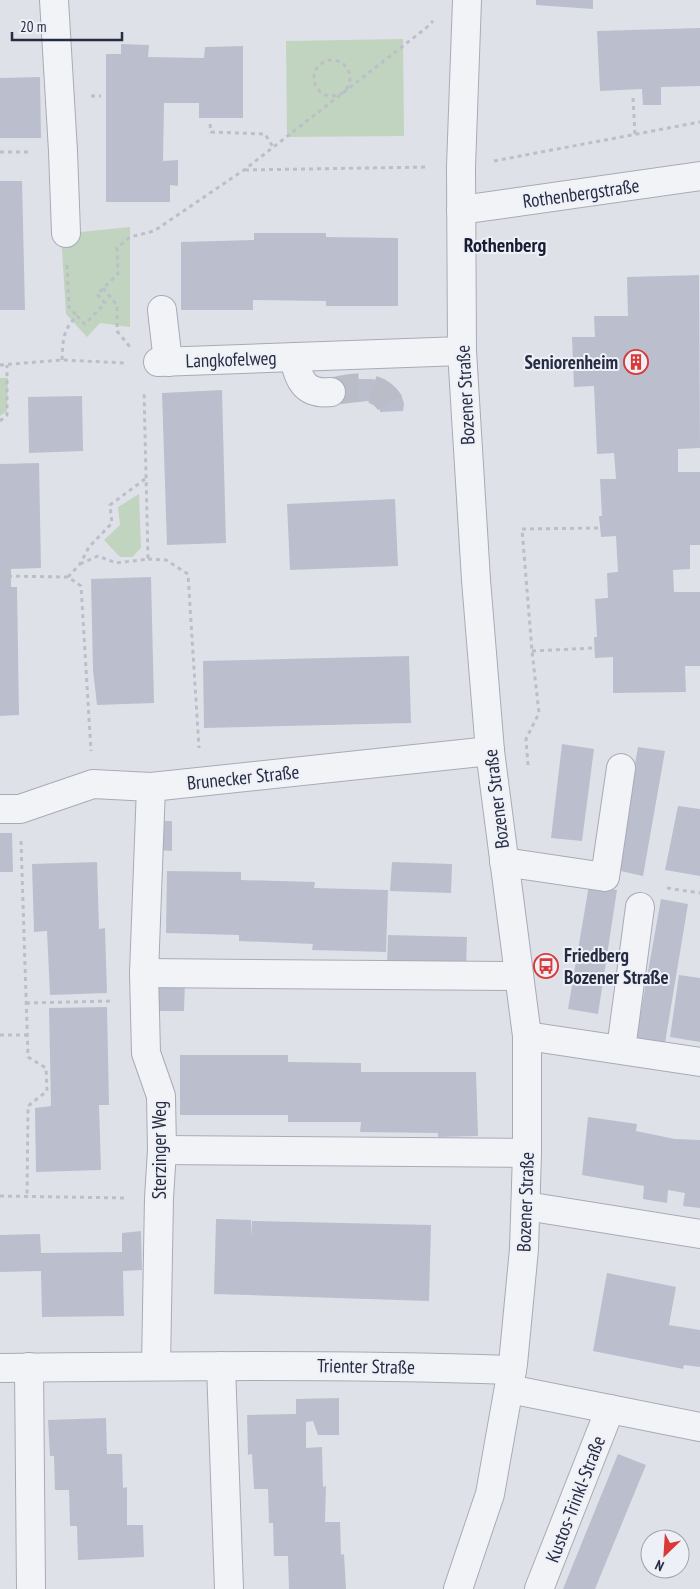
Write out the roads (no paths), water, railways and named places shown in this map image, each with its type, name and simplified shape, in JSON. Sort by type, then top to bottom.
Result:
[{"type":"street","points":[[54,0],[66,233]]},
{"type":"street","name":"Bozener Straße","points":[[458,1589],[490,1494],[510,1379],[524,1249],[527,1153],[527,1036],[490,751],[476,580],[462,351],[461,167],[467,0]]},
{"type":"street","name":"Rothenbergstraße","points":[[461,210],[700,176]]},
{"type":"street","name":"Langkofelweg","points":[[162,310],[157,363],[462,351]]},
{"type":"street","points":[[294,357],[300,380],[310,390],[322,393],[331,392]]},
{"type":"street","name":"Brunecker Straße","points":[[0,809],[20,810],[93,784],[152,787],[490,751]]},
{"type":"street","points":[[504,862],[605,877],[621,768]]},
{"type":"street","name":"Sterzinger Weg","points":[[152,787],[144,973],[146,1053],[161,1096],[162,1150],[159,1198],[156,1366]]},
{"type":"street","points":[[621,1049],[640,907]]},
{"type":"street","points":[[144,973],[519,976]]},
{"type":"street","points":[[527,1036],[700,1062]]},
{"type":"street","points":[[162,1150],[527,1153]]},
{"type":"street","points":[[526,1206],[700,1234]]},
{"type":"street","points":[[221,1366],[229,1589]]},
{"type":"street","name":"Trienter Straße","points":[[0,1368],[410,1366],[510,1379]]},
{"type":"street","points":[[29,1367],[31,1589]]},
{"type":"street","name":"Kustos-Trinkl-Straße","points":[[510,1379],[610,1409],[700,1427]]},
{"type":"street","name":"Kustos-Trinkl-Straße","points":[[539,1589],[610,1409]]},
{"type":"tunnel","points":[[331,392],[355,388],[371,389],[385,396],[390,403]]},
{"type":"place","name":"Seniorenheim","points":[[636,362]]},
{"type":"place","name":"Friedberg Bozener Straße","points":[[546,966]]},
{"type":"district","name":"Rothenberg","points":[[505,245]]}]
